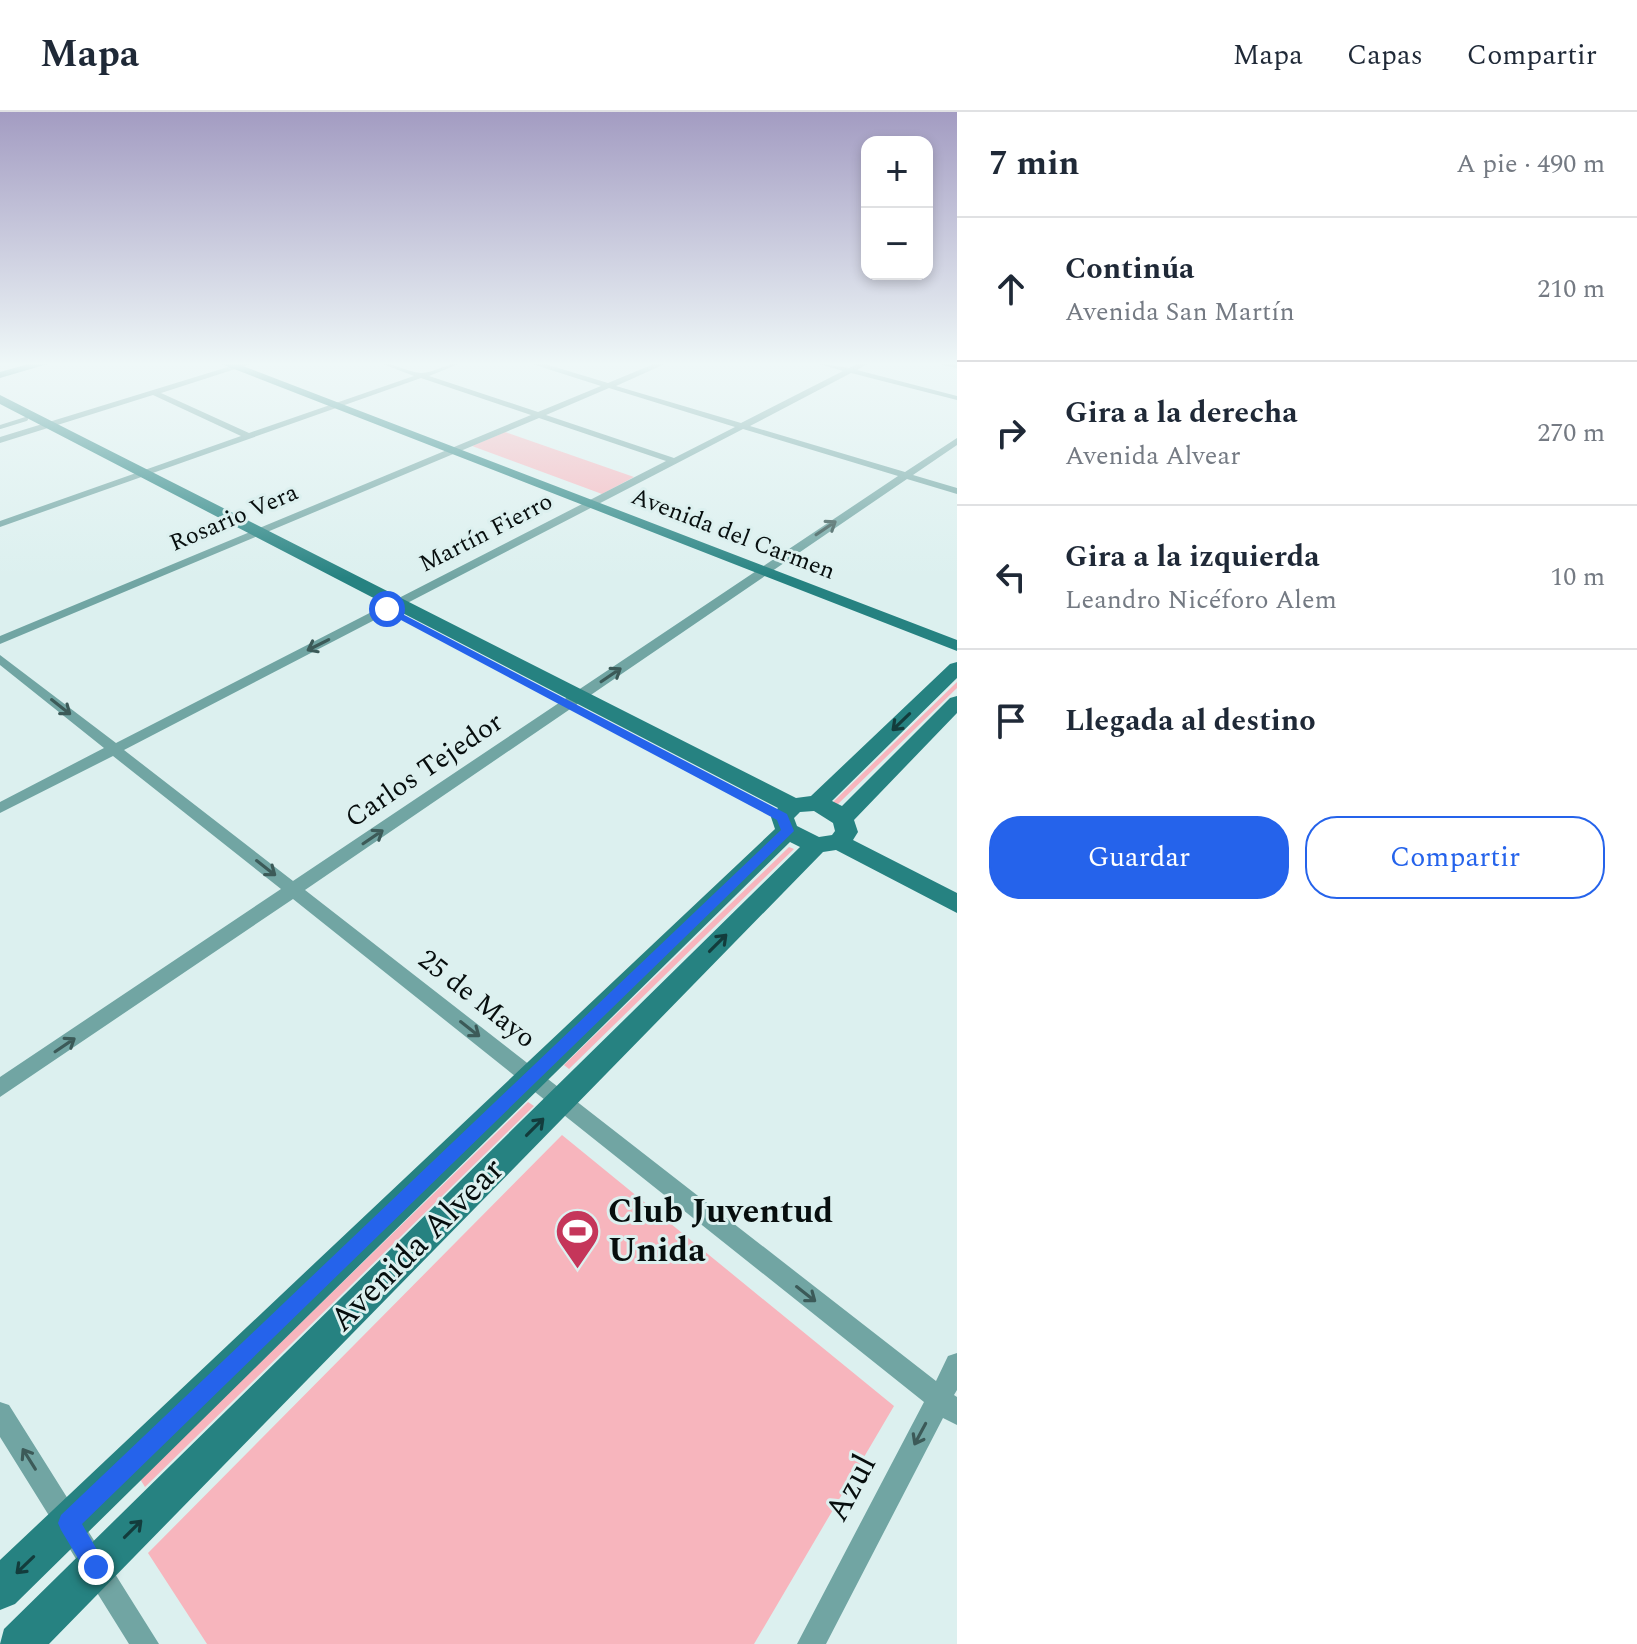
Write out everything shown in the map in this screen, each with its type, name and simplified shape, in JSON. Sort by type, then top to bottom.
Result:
[{"type":"main road","points":[[63,434],[574,700],[957,904]]},
{"type":"main road","name":"Avenida del Carmen","points":[[419,434],[768,568],[957,646]]},
{"type":"main road","name":"Avenida del Carmen","points":[[768,568],[957,633]]},
{"type":"main road","points":[[815,827],[816,804],[957,668]]},
{"type":"main road","name":"Avenida Alvear","points":[[0,1589],[532,1077],[957,702]]},
{"type":"main road","points":[[815,827],[957,888]]},
{"type":"main road","name":"Avenida Alvear","points":[[19,1644],[561,1100],[815,827]]},
{"type":"street","points":[[0,524],[252,434]]},
{"type":"street","name":"Rosario Vera","points":[[0,640],[492,434]]},
{"type":"street","points":[[599,434],[677,462]]},
{"type":"street","name":"Martín Fierro","points":[[0,808],[730,434]]},
{"type":"street","points":[[764,434],[957,491]]},
{"type":"street","name":"Carlos Tejedor","points":[[0,1088],[957,441]]},
{"type":"street","name":"25 de Mayo","points":[[0,659],[948,1406]]},
{"type":"street","name":"Azul","points":[[811,1644],[948,1406],[957,1365]]},
{"type":"street","points":[[0,1414],[145,1644]]},
{"type":"shaded area","points":[[499,434],[512,434],[634,477],[602,494],[472,446]]},
{"type":"shaded area","points":[[957,682],[957,688],[837,805],[832,803]]},
{"type":"shaded area","points":[[789,847],[794,849],[569,1069],[564,1065]]},
{"type":"shaded area","points":[[528,1102],[534,1106],[145,1487],[140,1479]]},
{"type":"shaded area","name":"Club Juventud Unida","points":[[562,1135],[894,1406],[754,1644],[207,1644],[148,1553]]},
{"type":"place","name":"Club Juventud Unida","points":[[577,1271]]},
{"type":"route","points":[[96,1567],[69,1523],[787,831],[782,817],[387,609]]}]
